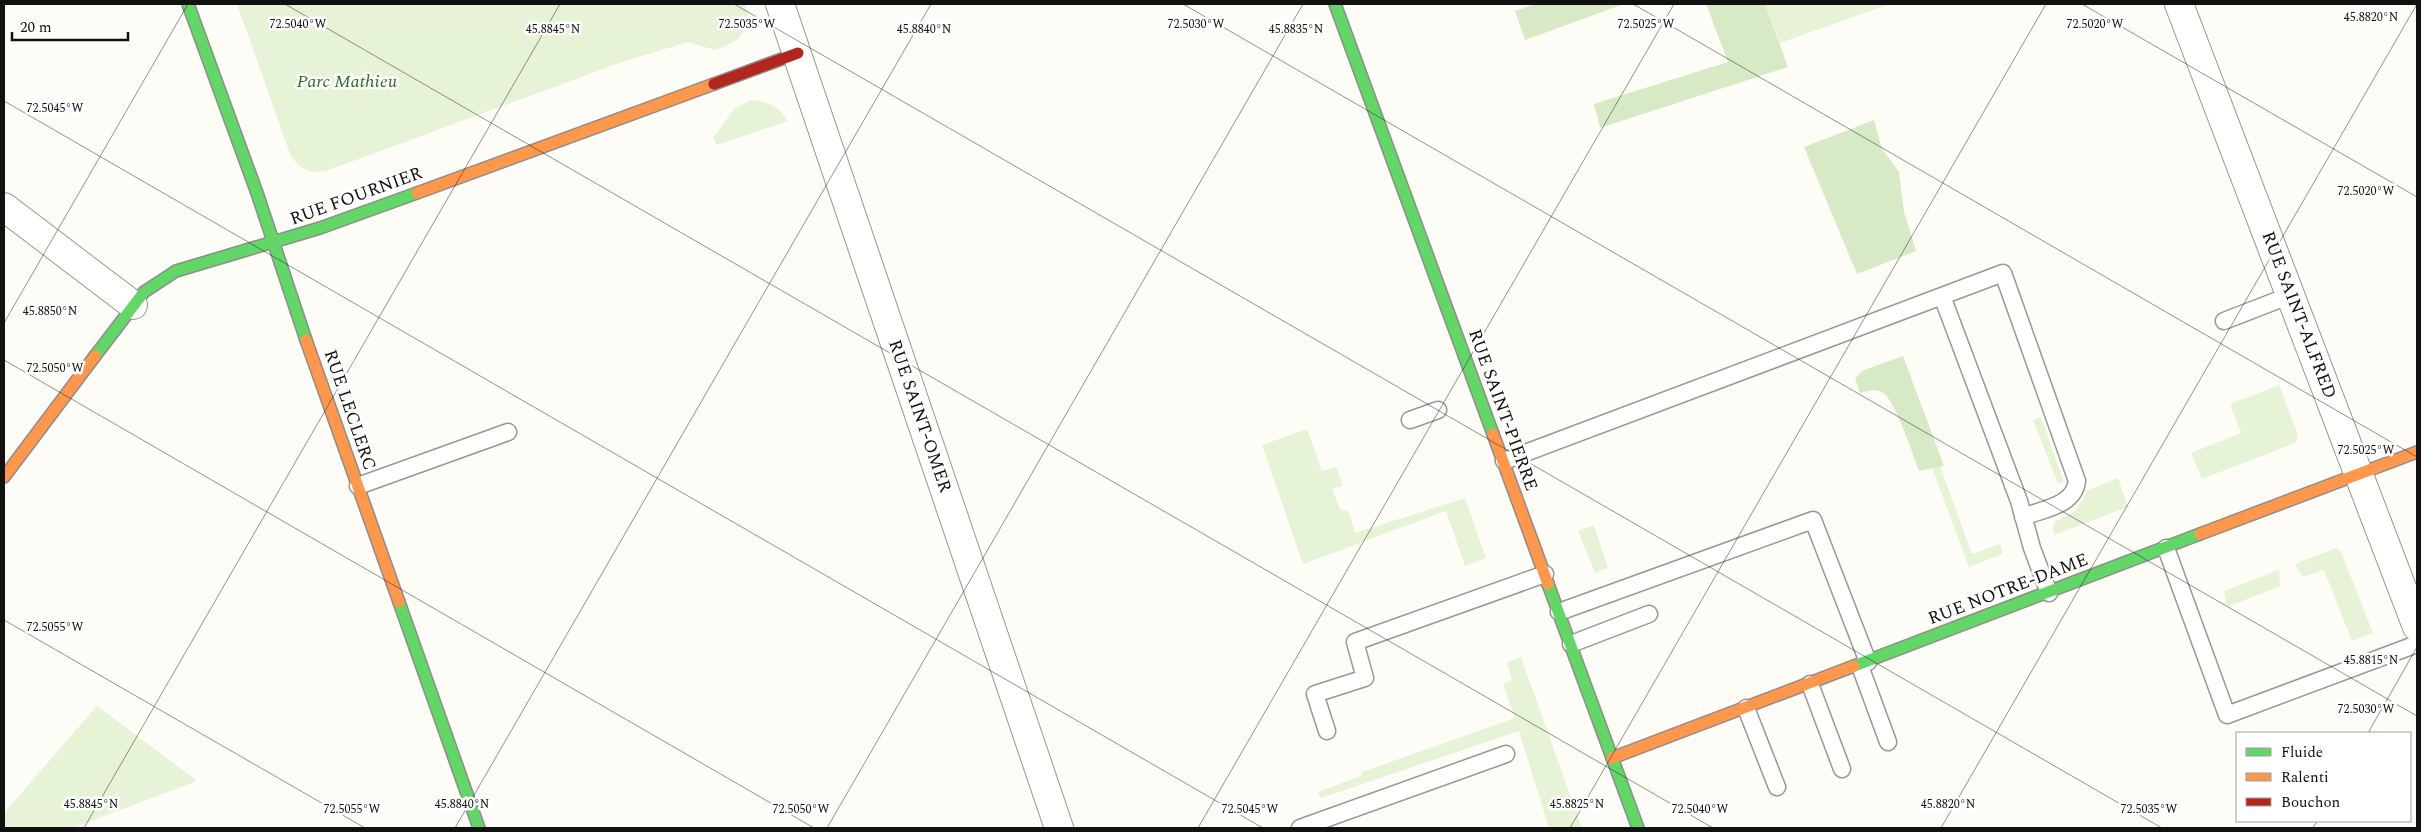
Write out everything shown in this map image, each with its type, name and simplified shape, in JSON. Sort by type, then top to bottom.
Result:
[{"type":"street","name":"RUE LECLERC","points":[[188,4],[257,193],[272,243],[479,828]]},
{"type":"street","name":"RUE SAINT-OMER","points":[[780,4],[1059,828]]},
{"type":"street","name":"RUE SAINT-PIERRE","points":[[1336,4],[1638,828]]},
{"type":"street","name":"RUE SAINT-ALFRED","points":[[2179,4],[2417,627]]},
{"type":"street","name":"RUE FOURNIER","points":[[4,477],[133,305],[144,292],[176,271],[272,243],[798,53]]},
{"type":"street","points":[[4,207],[133,305]]},
{"type":"street","name":"RUE NOTRE-DAME","points":[[1612,758],[1864,664],[2417,452]]},
{"type":"lane","points":[[1504,462],[2003,273],[2077,481],[2076,489],[2067,501],[2023,516]]},
{"type":"lane","points":[[2224,321],[2291,295]]},
{"type":"lane","points":[[1942,296],[2023,516],[2032,548],[2049,593]]},
{"type":"lane","points":[[1410,420],[1438,410]]},
{"type":"lane","points":[[358,486],[508,432]]},
{"type":"lane","points":[[1559,612],[1813,520],[1864,664],[1888,742]]},
{"type":"lane","points":[[2166,548],[2227,714],[2417,644]]},
{"type":"lane","points":[[1327,731],[1315,694],[1365,678],[1355,642],[1545,574]]},
{"type":"lane","points":[[1571,644],[1650,614]]},
{"type":"lane","points":[[1810,684],[1842,769]]},
{"type":"lane","points":[[1746,708],[1777,787]]},
{"type":"lane","points":[[1300,828],[1506,754]]},
{"type":"green space","name":"Parc Mathieu","points":[[237,4],[745,4],[748,14],[745,30],[737,40],[715,50],[688,42],[622,62],[326,171],[314,172],[301,167],[290,154]]},
{"type":"green space","points":[[1536,4],[1624,4],[1525,40],[1515,11]]},
{"type":"green space","points":[[1706,4],[1765,4],[1788,67],[1600,128],[1594,104],[1728,62]]},
{"type":"green space","points":[[1765,4],[1890,4],[1780,43]]},
{"type":"green space","points":[[751,100],[772,105],[788,121],[717,145],[713,138],[734,109]]},
{"type":"green space","points":[[1874,120],[1882,149],[1899,172],[1904,212],[1916,251],[1857,274],[1804,147]]},
{"type":"green space","points":[[1903,356],[1944,466],[1919,471],[1903,429],[1888,398],[1883,393],[1872,390],[1860,393],[1855,378],[1864,370]]},
{"type":"green space","points":[[2279,385],[2298,435],[2295,443],[2202,479],[2191,453],[2241,433],[2230,404]]},
{"type":"green space","points":[[2041,417],[2064,482],[2058,484],[2033,420]]},
{"type":"green space","points":[[1307,429],[1322,471],[1336,467],[1343,486],[1332,489],[1341,511],[1348,510],[1355,533],[1465,498],[1486,558],[1465,566],[1446,511],[1303,564],[1262,445]]},
{"type":"green space","points":[[1940,466],[1972,554],[2000,544],[2003,554],[1969,567],[1932,468]]},
{"type":"green space","points":[[2118,478],[2128,507],[2054,535],[2053,528],[2055,522],[2075,511],[2088,490]]},
{"type":"green space","points":[[1594,525],[1608,568],[1595,573],[1578,531]]},
{"type":"green space","points":[[2336,548],[2341,552],[2373,633],[2352,641],[2324,570],[2303,577],[2295,564]]},
{"type":"green space","points":[[2279,570],[2280,586],[2227,607],[2224,591]]},
{"type":"green space","points":[[1521,657],[1582,828],[1549,828],[1519,731],[1321,798],[1318,792],[1361,776],[1362,772],[1515,718],[1503,684],[1512,680],[1507,662]]},
{"type":"green space","points":[[97,706],[197,781],[73,828],[4,828],[4,813]]},
{"type":"traffic: fast","points":[[188,4],[257,193],[306,340]]},
{"type":"traffic: fast","points":[[1335,4],[1493,434]]},
{"type":"traffic: fast","points":[[95,356],[144,292],[176,271],[320,228],[417,193]]},
{"type":"traffic: fast","points":[[1854,666],[2200,534]]},
{"type":"traffic: fast","points":[[1548,584],[1638,828]]},
{"type":"traffic: fast","points":[[399,602],[479,828]]},
{"type":"traffic: slow","points":[[417,193],[714,84]]},
{"type":"traffic: slow","points":[[306,340],[399,602]]},
{"type":"traffic: slow","points":[[4,477],[95,356]]},
{"type":"traffic: slow","points":[[1493,434],[1548,584]]},
{"type":"traffic: slow","points":[[2200,534],[2417,452]]},
{"type":"traffic: slow","points":[[1612,758],[1854,666]]},
{"type":"traffic: jam","points":[[714,84],[798,53]]}]
